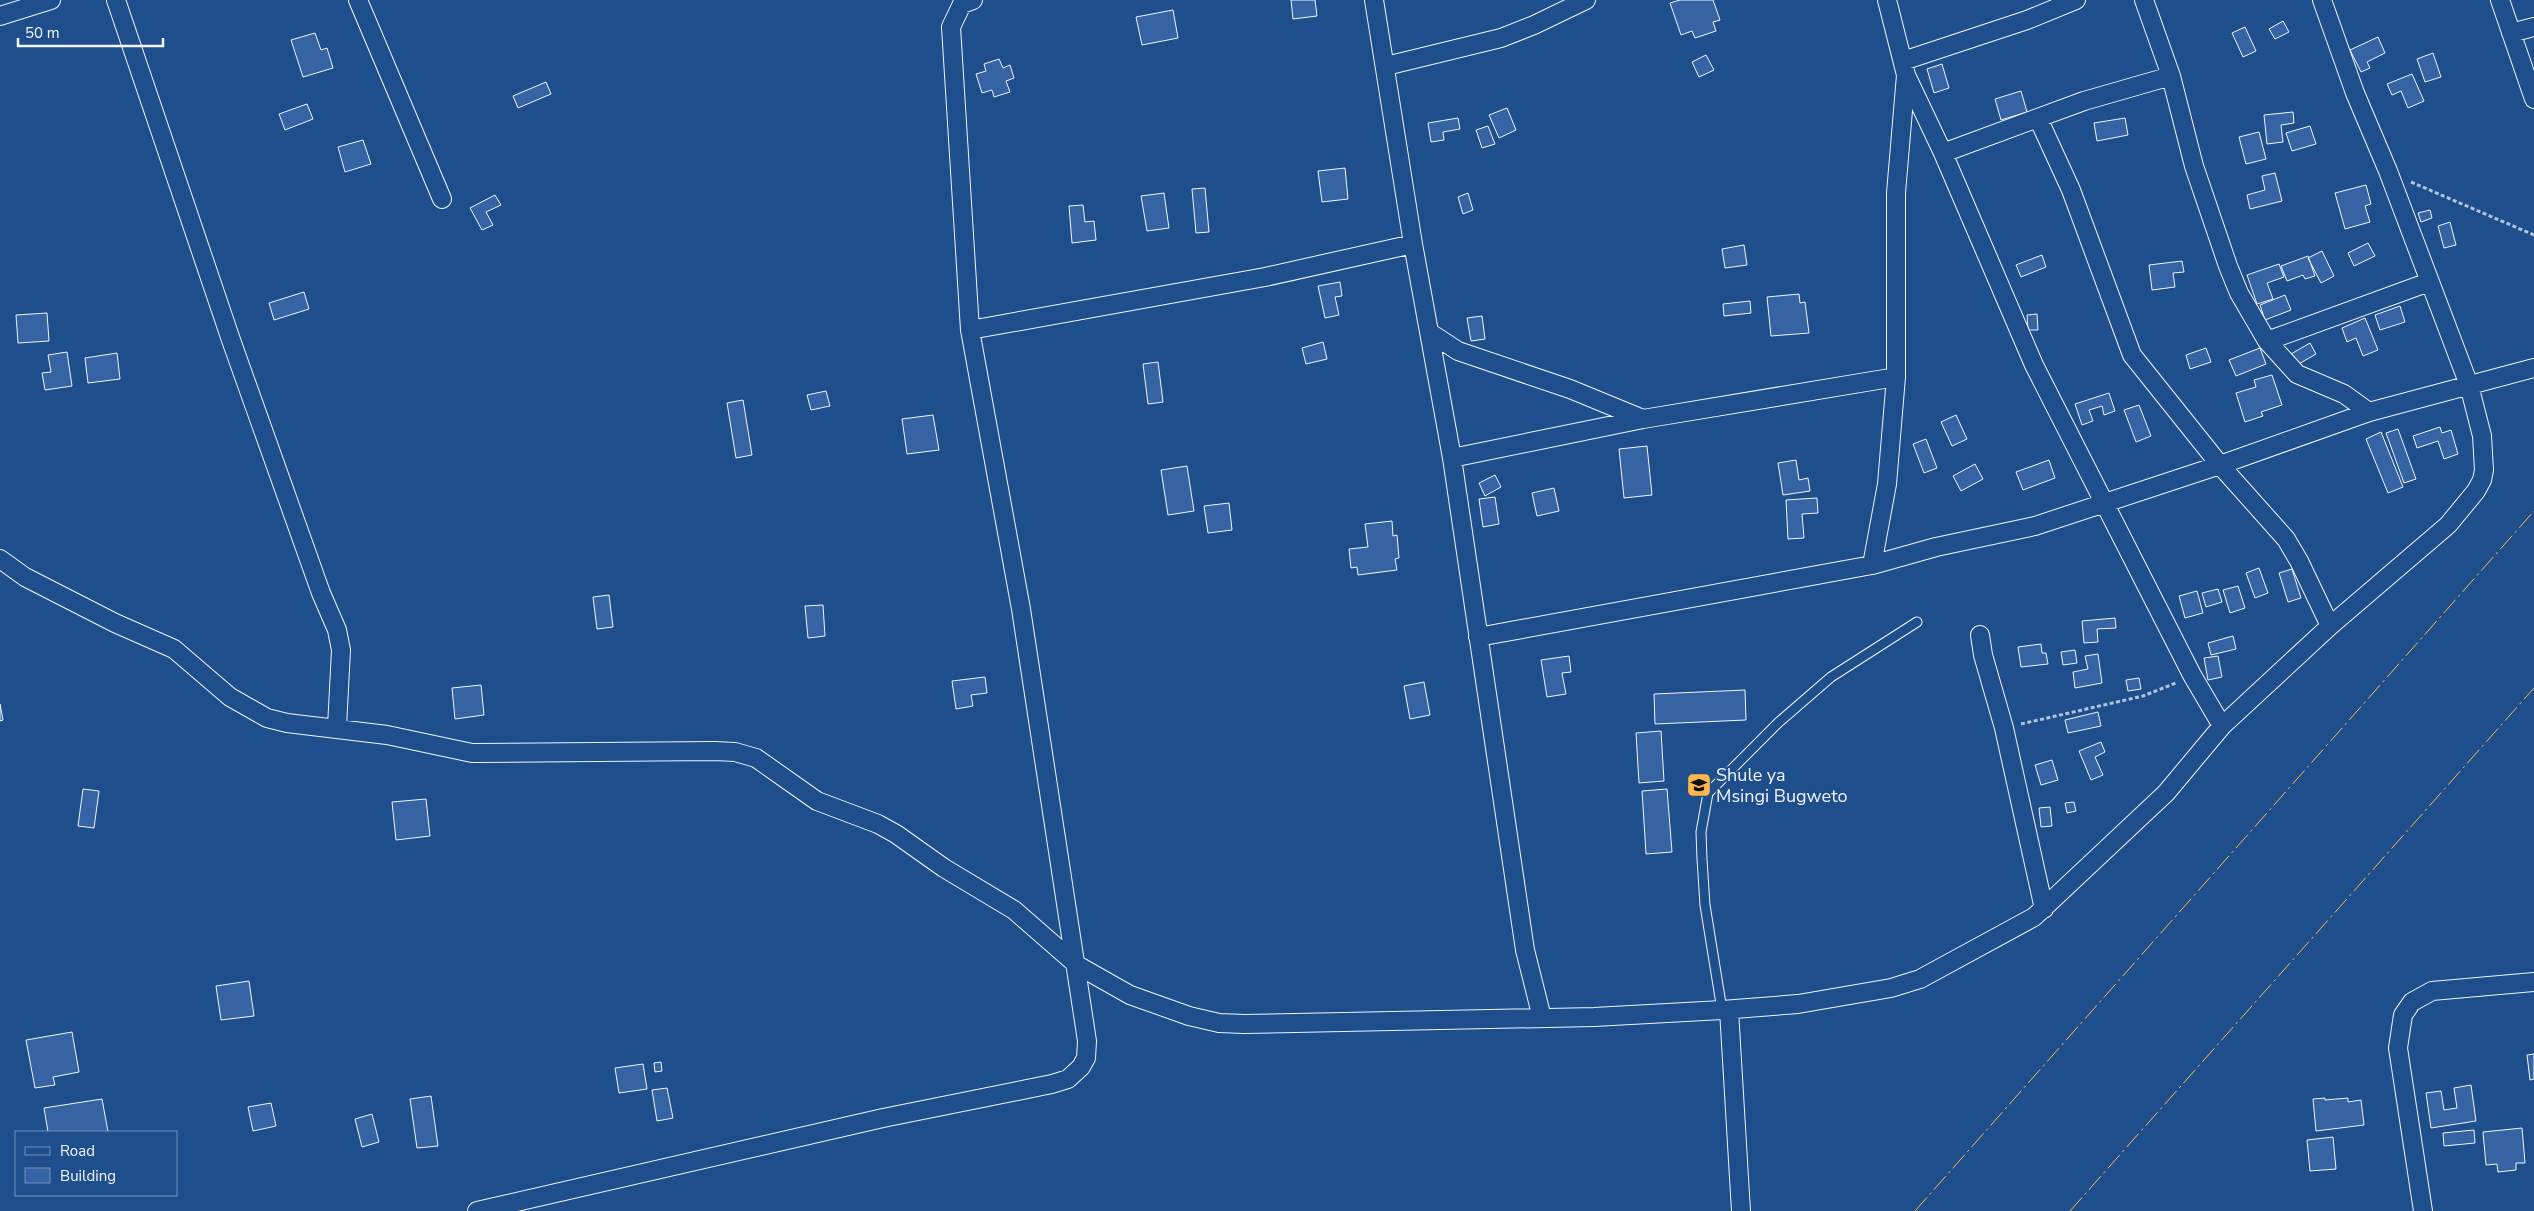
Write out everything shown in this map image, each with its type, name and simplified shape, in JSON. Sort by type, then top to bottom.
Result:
[{"type":"street","points":[[0,16],[52,0]]},
{"type":"street","points":[[116,0],[231,340],[321,593],[337,630],[341,667],[336,728]]},
{"type":"street","points":[[358,0],[442,199]]},
{"type":"street","points":[[477,1211],[883,1118],[1068,1079],[1081,1067],[1086,1058],[1087,1041],[1076,965],[1021,609],[970,330],[951,27],[962,4],[973,0]]},
{"type":"street","points":[[1374,0],[1413,244],[1452,458],[1525,950],[1542,1018]]},
{"type":"street","points":[[1386,66],[1502,38],[1586,0]]},
{"type":"street","points":[[1887,0],[1905,68],[2034,365],[2104,504],[2145,579],[2192,675],[2222,726]]},
{"type":"street","points":[[1905,68],[2076,0]]},
{"type":"street","points":[[2144,0],[2171,76],[2194,166],[2239,293],[2267,341],[2297,374],[2344,394],[2369,412]]},
{"type":"street","points":[[0,559],[26,577],[91,611],[174,649],[230,697],[268,718],[287,723],[387,735],[472,753],[715,751],[735,752],[756,758],[817,801],[878,824],[944,868],[1014,910],[1076,965],[1130,995],[1189,1016],[1219,1023],[1542,1018],[1725,1010],[1798,1004],[1906,984],[1920,980],[2044,909],[2166,793],[2222,726],[2330,626],[2448,525],[2482,480],[2484,470],[2482,436],[2469,385],[2388,172],[2355,93],[2322,0]]},
{"type":"street","points":[[2500,0],[2534,99]]},
{"type":"street","points":[[2511,33],[2534,27]]},
{"type":"street","points":[[1872,565],[1888,484],[1896,377],[1896,193],[1905,68]]},
{"type":"street","points":[[1943,153],[2084,101],[2171,76]]},
{"type":"street","points":[[2038,118],[2071,190],[2132,355],[2220,465],[2286,539],[2299,561],[2330,626]]},
{"type":"street","points":[[970,330],[1265,277],[1413,244]]},
{"type":"street","points":[[2267,341],[2429,282]]},
{"type":"street","points":[[1430,332],[1458,351],[1570,389],[1642,419]]},
{"type":"street","points":[[1478,637],[1872,565],[1936,547],[2035,526],[2220,465],[2369,412],[2534,368]]},
{"type":"street","points":[[1452,458],[1642,419],[1896,377]]},
{"type":"street","points":[[1980,635],[1983,655],[2004,728],[2044,909]]},
{"type":"street","points":[[2423,1211],[2398,1048],[2403,1015],[2412,1002],[2432,991],[2534,982]]},
{"type":"street","points":[[1725,1010],[1741,1211]]},
{"type":"lane","points":[[1725,1010],[1705,905],[1701,832],[1708,793],[1779,722],[1831,677],[1917,622]]},
{"type":"path","points":[[2388,172],[2534,235]]},
{"type":"path","points":[[2004,728],[2143,696],[2192,675]]},
{"type":"building","points":[[1291,0],[1315,0],[1317,16],[1293,19]]},
{"type":"building","points":[[1680,0],[1713,0],[1720,20],[1713,22],[1716,31],[1695,38],[1692,31],[1681,35],[1670,3]]},
{"type":"building","points":[[1173,10],[1178,38],[1142,45],[1136,17]]},
{"type":"building","points":[[2283,21],[2289,32],[2275,39],[2269,29]]},
{"type":"building","points":[[2245,27],[2256,51],[2243,57],[2232,33]]},
{"type":"building","points":[[315,33],[321,50],[327,48],[333,68],[303,77],[291,40]]},
{"type":"building","points":[[2378,37],[2385,53],[2367,62],[2370,68],[2361,72],[2350,50]]},
{"type":"building","points":[[2433,53],[2441,77],[2425,82],[2417,59]]},
{"type":"building","points":[[1706,55],[1714,70],[1699,77],[1692,62]]},
{"type":"building","points":[[999,59],[1003,68],[1010,65],[1014,78],[1006,81],[1010,92],[994,97],[992,90],[982,93],[976,74],[986,71],[984,64]]},
{"type":"building","points":[[1942,64],[1949,88],[1934,93],[1927,69]]},
{"type":"building","points":[[2412,74],[2424,101],[2408,108],[2401,91],[2392,95],[2387,84]]},
{"type":"building","points":[[546,82],[551,94],[518,108],[513,96]]},
{"type":"building","points":[[2021,91],[2027,112],[2001,120],[1995,99]]},
{"type":"building","points":[[307,104],[313,119],[285,130],[279,114]]},
{"type":"building","points":[[1507,108],[1516,130],[1499,138],[1489,115]]},
{"type":"building","points":[[2293,112],[2294,123],[2281,125],[2283,142],[2267,144],[2264,115]]},
{"type":"building","points":[[1458,118],[1460,129],[1443,132],[1444,140],[1431,142],[1428,123]]},
{"type":"building","points":[[2125,118],[2128,135],[2097,141],[2094,123]]},
{"type":"building","points":[[1488,126],[1495,144],[1482,148],[1476,130]]},
{"type":"building","points":[[2310,126],[2316,144],[2292,151],[2286,133]]},
{"type":"building","points":[[2259,132],[2266,159],[2246,164],[2239,137]]},
{"type":"building","points":[[363,140],[371,164],[345,172],[338,147]]},
{"type":"building","points":[[1345,168],[1348,199],[1322,202],[1318,171]]},
{"type":"building","points":[[2275,173],[2282,201],[2250,209],[2247,195],[2265,190],[2262,176]]},
{"type":"building","points":[[2366,185],[2371,204],[2365,206],[2370,222],[2345,229],[2335,193]]},
{"type":"building","points":[[1205,188],[1209,232],[1196,233],[1192,189]]},
{"type":"building","points":[[1164,193],[1169,228],[1147,231],[1141,196]]},
{"type":"building","points":[[1468,193],[1473,210],[1463,214],[1458,197]]},
{"type":"building","points":[[495,195],[501,205],[486,212],[493,225],[482,230],[470,208]]},
{"type":"building","points":[[1083,205],[1085,222],[1094,221],[1096,240],[1072,243],[1069,206]]},
{"type":"building","points":[[2430,210],[2432,218],[2421,222],[2418,213]]},
{"type":"building","points":[[2450,222],[2456,245],[2444,248],[2438,226]]},
{"type":"building","points":[[2368,243],[2375,256],[2354,266],[2348,253]]},
{"type":"building","points":[[1744,245],[1747,265],[1725,268],[1722,249]]},
{"type":"building","points":[[2322,251],[2334,276],[2321,283],[2308,258]]},
{"type":"building","points":[[2042,255],[2046,267],[2021,277],[2016,265]]},
{"type":"building","points":[[2308,256],[2315,276],[2305,279],[2303,275],[2287,281],[2281,266]]},
{"type":"building","points":[[2182,261],[2184,272],[2173,273],[2175,287],[2152,290],[2149,265]]},
{"type":"building","points":[[2279,264],[2284,277],[2267,283],[2273,299],[2257,304],[2247,275]]},
{"type":"building","points":[[1340,282],[1342,296],[1335,297],[1339,315],[1325,318],[1318,286]]},
{"type":"building","points":[[304,292],[309,309],[274,320],[269,303]]},
{"type":"building","points":[[1799,294],[1800,303],[1805,302],[1809,333],[1771,336],[1767,297]]},
{"type":"building","points":[[2285,295],[2291,310],[2265,320],[2260,305]]},
{"type":"building","points":[[1750,301],[1751,313],[1724,316],[1723,304]]},
{"type":"building","points":[[2400,306],[2405,322],[2380,330],[2375,315]]},
{"type":"building","points":[[47,313],[49,341],[18,343],[16,315]]},
{"type":"building","points":[[2037,314],[2038,330],[2028,330],[2027,315]]},
{"type":"building","points":[[1482,316],[1485,339],[1471,341],[1467,318]]},
{"type":"building","points":[[2365,318],[2378,350],[2363,356],[2356,338],[2347,342],[2342,328]]},
{"type":"building","points":[[1323,342],[1327,359],[1306,364],[1302,348]]},
{"type":"building","points":[[2310,343],[2316,354],[2297,365],[2291,354]]},
{"type":"building","points":[[2206,348],[2211,362],[2190,369],[2186,355]]},
{"type":"building","points":[[2260,348],[2266,364],[2236,376],[2229,360]]},
{"type":"building","points":[[67,352],[72,386],[45,390],[42,373],[51,372],[48,355]]},
{"type":"building","points":[[117,353],[120,379],[88,383],[85,358]]},
{"type":"building","points":[[1158,362],[1163,402],[1148,404],[1143,364]]},
{"type":"building","points":[[2272,375],[2282,405],[2261,412],[2263,416],[2245,422],[2236,393],[2256,387],[2254,380]]},
{"type":"building","points":[[826,391],[830,406],[811,410],[807,395]]},
{"type":"building","points":[[2109,393],[2115,411],[2104,415],[2102,406],[2089,410],[2093,421],[2082,425],[2075,404]]},
{"type":"building","points":[[743,400],[752,455],[736,458],[727,403]]},
{"type":"building","points":[[2139,405],[2151,436],[2136,442],[2124,410]]},
{"type":"building","points":[[933,415],[939,450],[907,454],[902,419]]},
{"type":"building","points":[[1956,415],[1967,439],[1952,446],[1941,422]]},
{"type":"building","points":[[2440,427],[2442,433],[2451,430],[2458,454],[2444,459],[2438,441],[2417,448],[2413,436]]},
{"type":"building","points":[[2398,429],[2416,479],[2404,483],[2386,433]]},
{"type":"building","points":[[2381,432],[2403,487],[2388,493],[2366,439]]},
{"type":"building","points":[[1926,439],[1937,468],[1924,473],[1913,444]]},
{"type":"building","points":[[1647,446],[1652,495],[1624,498],[1619,449]]},
{"type":"building","points":[[1796,460],[1799,480],[1808,478],[1810,491],[1783,495],[1778,463]]},
{"type":"building","points":[[2049,460],[2055,478],[2023,490],[2016,472]]},
{"type":"building","points":[[1975,464],[1983,479],[1961,491],[1953,476]]},
{"type":"building","points":[[1187,466],[1194,511],[1168,515],[1161,470]]},
{"type":"building","points":[[1495,475],[1501,487],[1485,496],[1479,483]]},
{"type":"building","points":[[1554,488],[1559,511],[1537,516],[1532,493]]},
{"type":"building","points":[[1495,497],[1499,524],[1483,527],[1479,499]]},
{"type":"building","points":[[1817,498],[1818,513],[1802,514],[1804,538],[1788,539],[1786,500]]},
{"type":"building","points":[[1229,503],[1232,530],[1208,533],[1204,506]]},
{"type":"building","points":[[1392,521],[1393,536],[1397,535],[1399,558],[1395,559],[1397,570],[1358,575],[1357,567],[1351,568],[1349,549],[1368,547],[1365,524]]},
{"type":"building","points":[[2259,568],[2268,593],[2255,598],[2246,573]]},
{"type":"building","points":[[2292,569],[2301,598],[2288,602],[2279,573]]},
{"type":"building","points":[[2238,586],[2245,608],[2230,613],[2223,590]]},
{"type":"building","points":[[2218,589],[2222,602],[2206,607],[2202,593]]},
{"type":"building","points":[[2197,591],[2203,613],[2185,618],[2179,596]]},
{"type":"building","points":[[609,595],[613,627],[597,629],[593,597]]},
{"type":"building","points":[[823,605],[825,636],[808,638],[805,606]]},
{"type":"building","points":[[2115,618],[2116,628],[2097,629],[2098,642],[2084,643],[2082,621]]},
{"type":"building","points":[[2233,636],[2236,649],[2211,655],[2208,643]]},
{"type":"building","points":[[2041,644],[2042,653],[2046,653],[2048,664],[2021,667],[2018,647]]},
{"type":"building","points":[[2075,650],[2077,663],[2063,665],[2061,652]]},
{"type":"building","points":[[2098,654],[2102,683],[2075,688],[2073,672],[2088,669],[2085,656]]},
{"type":"building","points":[[1569,656],[1571,672],[1562,673],[1566,694],[1547,697],[1541,660]]},
{"type":"building","points":[[2218,656],[2222,677],[2208,680],[2204,658]]},
{"type":"building","points":[[985,677],[987,693],[971,695],[973,706],[956,709],[952,681]]},
{"type":"building","points":[[2139,678],[2141,689],[2128,691],[2126,680]]},
{"type":"building","points":[[1424,682],[1430,715],[1410,719],[1404,686]]},
{"type":"building","points":[[481,685],[484,715],[455,719],[452,688]]},
{"type":"building","points":[[1745,690],[1746,720],[1655,724],[1654,694]]},
{"type":"building","points":[[0,704],[3,720],[0,721]]},
{"type":"building","points":[[2098,712],[2101,726],[2068,733],[2065,720]]},
{"type":"building","points":[[1661,731],[1664,781],[1639,783],[1636,733]]},
{"type":"building","points":[[2101,742],[2105,752],[2095,757],[2103,775],[2091,780],[2079,751]]},
{"type":"building","points":[[2052,760],[2058,780],[2041,785],[2035,765]]},
{"type":"building","points":[[83,789],[99,791],[94,828],[78,826]]},
{"type":"building","points":[[1667,789],[1672,852],[1646,854],[1642,791]]},
{"type":"building","points":[[426,799],[430,836],[396,840],[392,802]]},
{"type":"building","points":[[2074,802],[2076,811],[2067,813],[2065,803]]},
{"type":"building","points":[[2050,807],[2052,826],[2041,827],[2039,808]]},
{"type":"building","points":[[249,981],[254,1016],[221,1020],[216,986]]},
{"type":"building","points":[[72,1032],[79,1072],[53,1077],[55,1085],[35,1088],[26,1040]]},
{"type":"building","points":[[2534,1054],[2534,1079],[2530,1080],[2527,1055]]},
{"type":"building","points":[[661,1062],[662,1071],[655,1072],[654,1063]]},
{"type":"building","points":[[643,1064],[647,1089],[619,1093],[615,1068]]},
{"type":"building","points":[[2471,1085],[2476,1121],[2431,1128],[2426,1093],[2441,1091],[2444,1110],[2457,1108],[2454,1088]]},
{"type":"building","points":[[667,1088],[673,1118],[657,1121],[652,1090]]},
{"type":"building","points":[[431,1096],[438,1146],[417,1148],[410,1099]]},
{"type":"building","points":[[2325,1098],[2325,1100],[2348,1098],[2348,1102],[2361,1100],[2364,1125],[2316,1131],[2313,1099]]},
{"type":"building","points":[[102,1099],[108,1131],[48,1131],[44,1108]]},
{"type":"building","points":[[271,1103],[276,1126],[253,1131],[248,1107]]},
{"type":"building","points":[[372,1114],[379,1142],[362,1147],[355,1119]]},
{"type":"building","points":[[2522,1128],[2525,1163],[2516,1163],[2516,1170],[2498,1172],[2497,1164],[2486,1165],[2483,1132]]},
{"type":"building","points":[[2474,1130],[2475,1143],[2444,1146],[2443,1133]]},
{"type":"building","points":[[2333,1137],[2336,1169],[2310,1171],[2307,1140]]},
{"type":"power","points":[[1915,1211],[2534,511]]},
{"type":"power","points":[[2070,1211],[2534,688]]},
{"type":"place","name":"Shule ya Msingi Bugweto","points":[[1699,785]]}]
